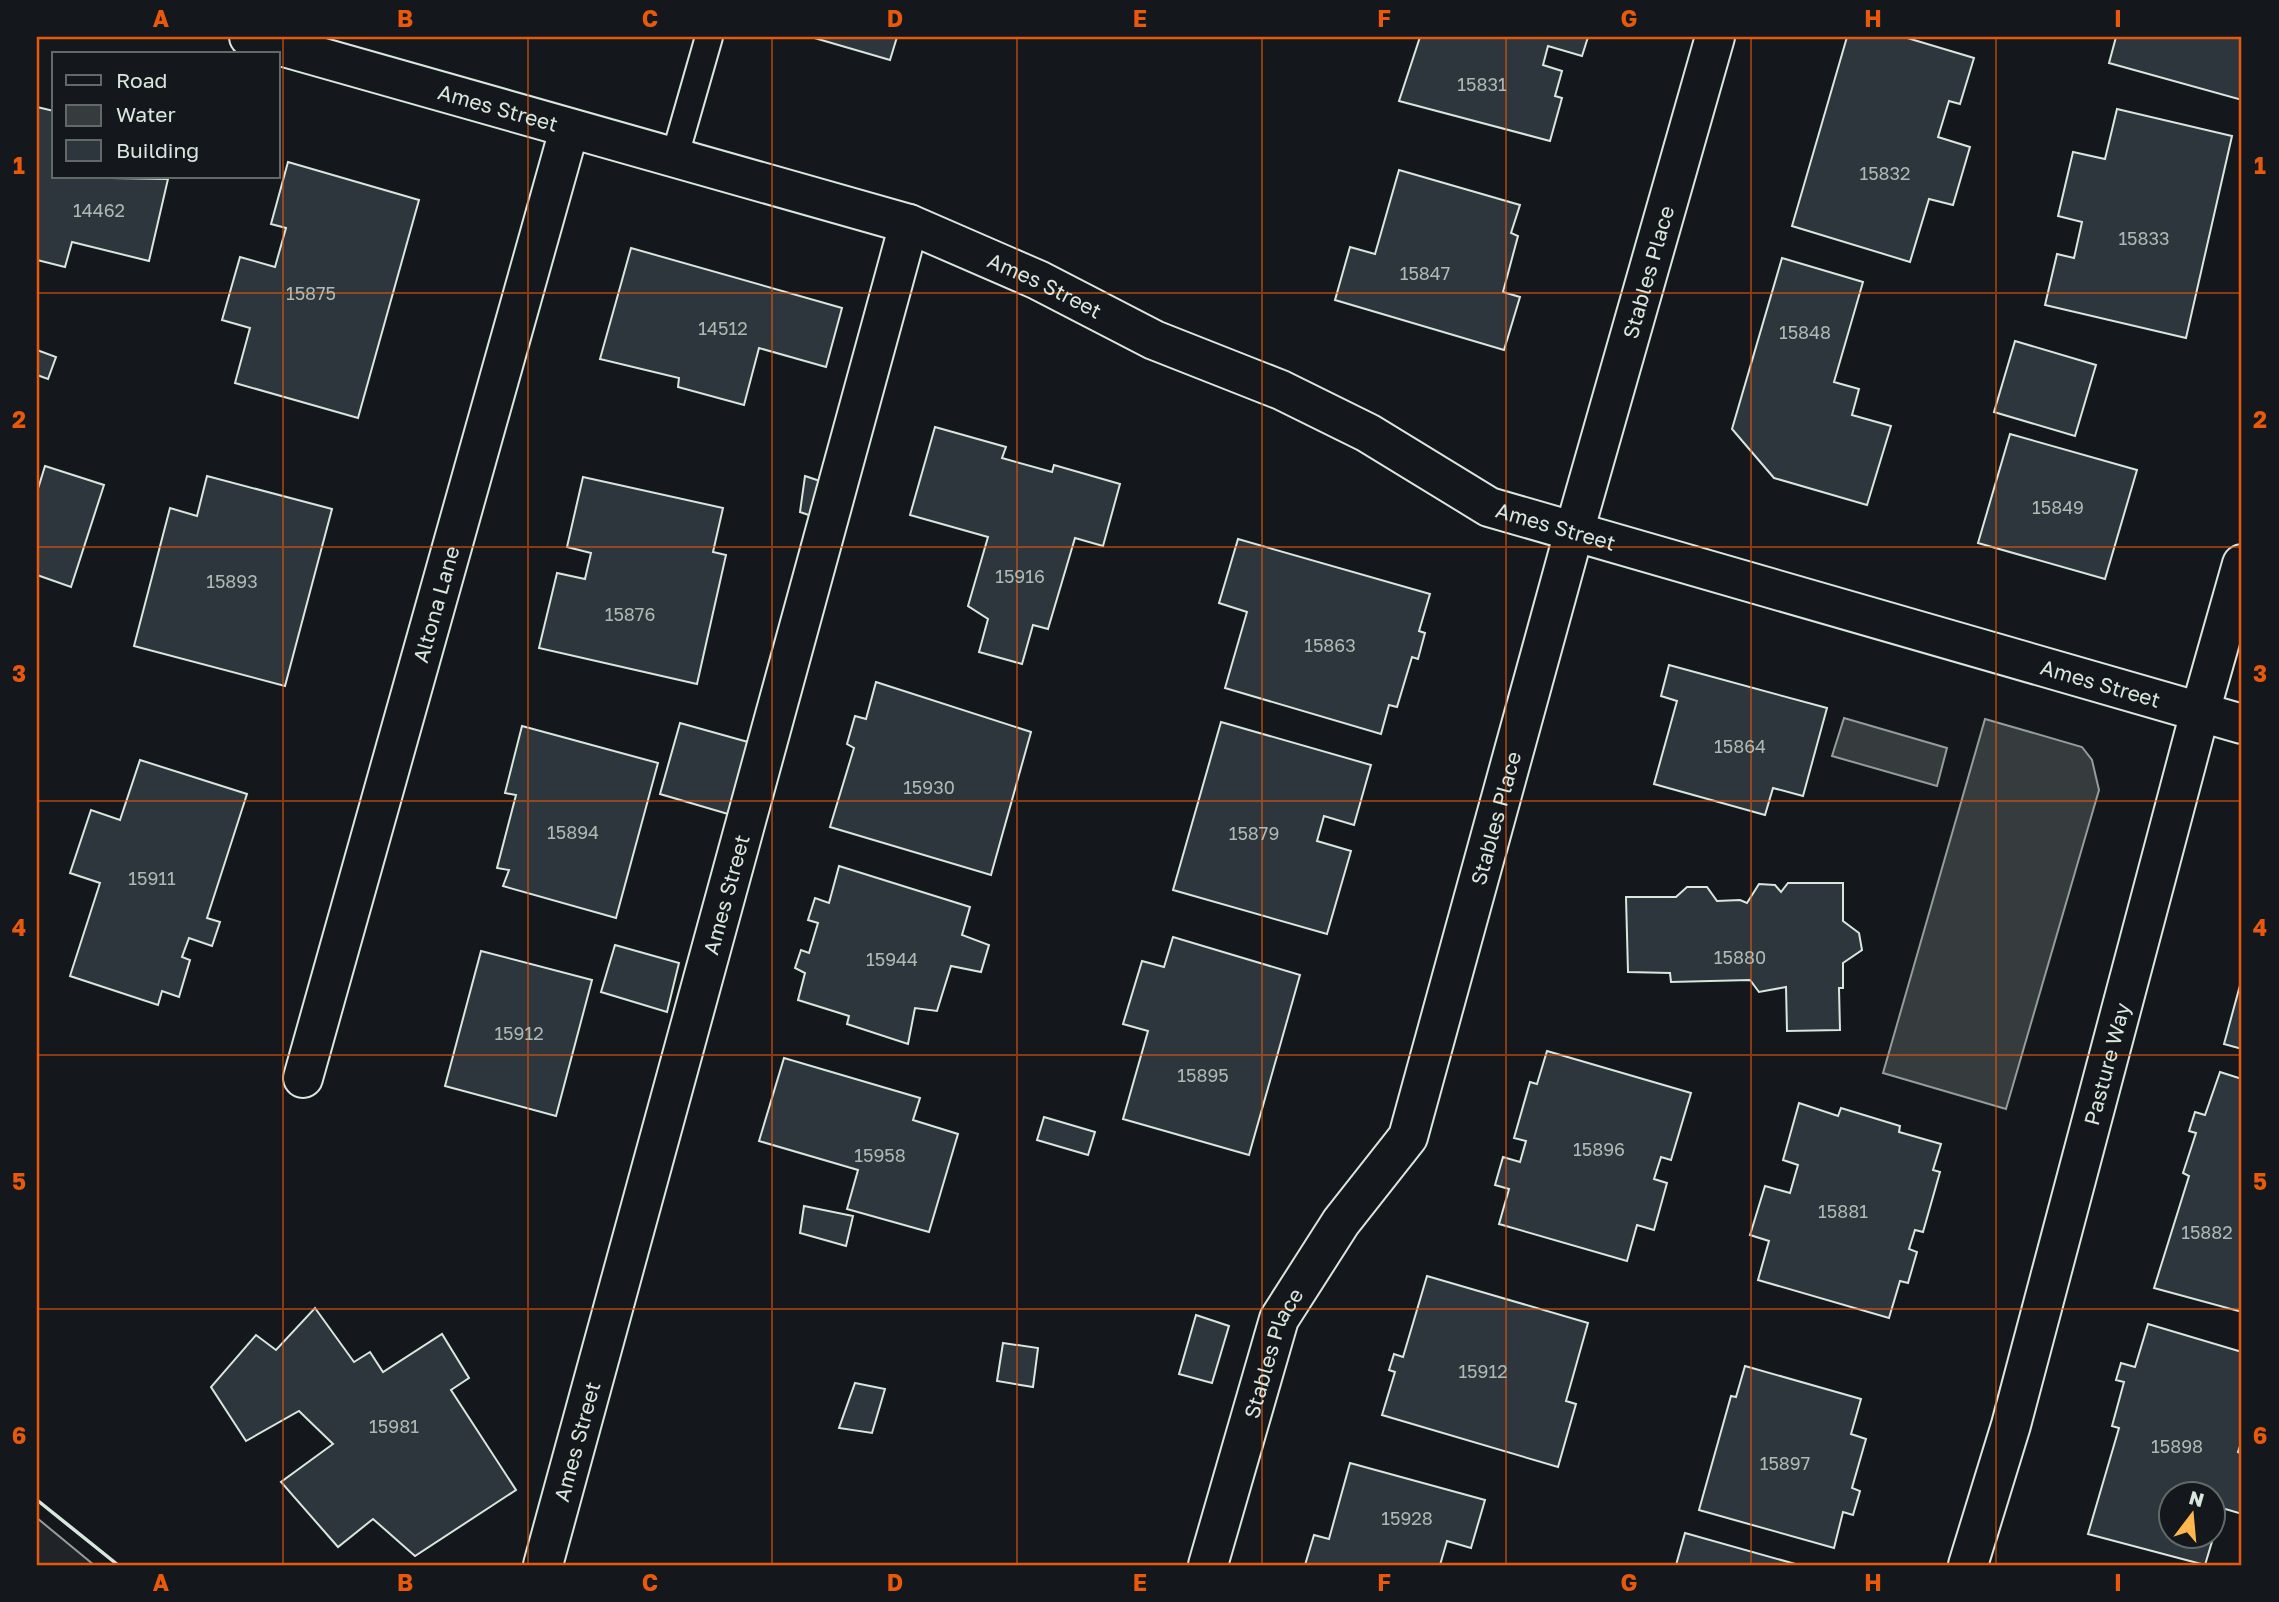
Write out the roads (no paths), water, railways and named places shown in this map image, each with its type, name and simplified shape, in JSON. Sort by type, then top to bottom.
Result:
[{"type":"street","name":"Ames Street","points":[[249,37],[569,130],[909,224],[1038,281],[1154,340],[1281,390],[1368,433],[1489,507],[2242,724]]},
{"type":"street","name":"Stables Place","points":[[1208,1565],[1279,1319],[1341,1222],[1408,1137],[1574,532],[1715,37]]},
{"type":"street","name":"Altona Lane","points":[[303,1078],[569,130]]},
{"type":"street","name":"Ames Street","points":[[543,1565],[909,224]]},
{"type":"street","name":"Pasture Way","points":[[1968,1565],[2015,1412],[2200,712],[2242,564]]},
{"type":"lane","points":[[674,159],[709,37]]},
{"type":"water","points":[[1844,718],[1947,748],[1937,786],[1832,756]]},
{"type":"water","points":[[1985,719],[2082,747],[2092,760],[2099,790],[2006,1109],[1883,1073]]}]
